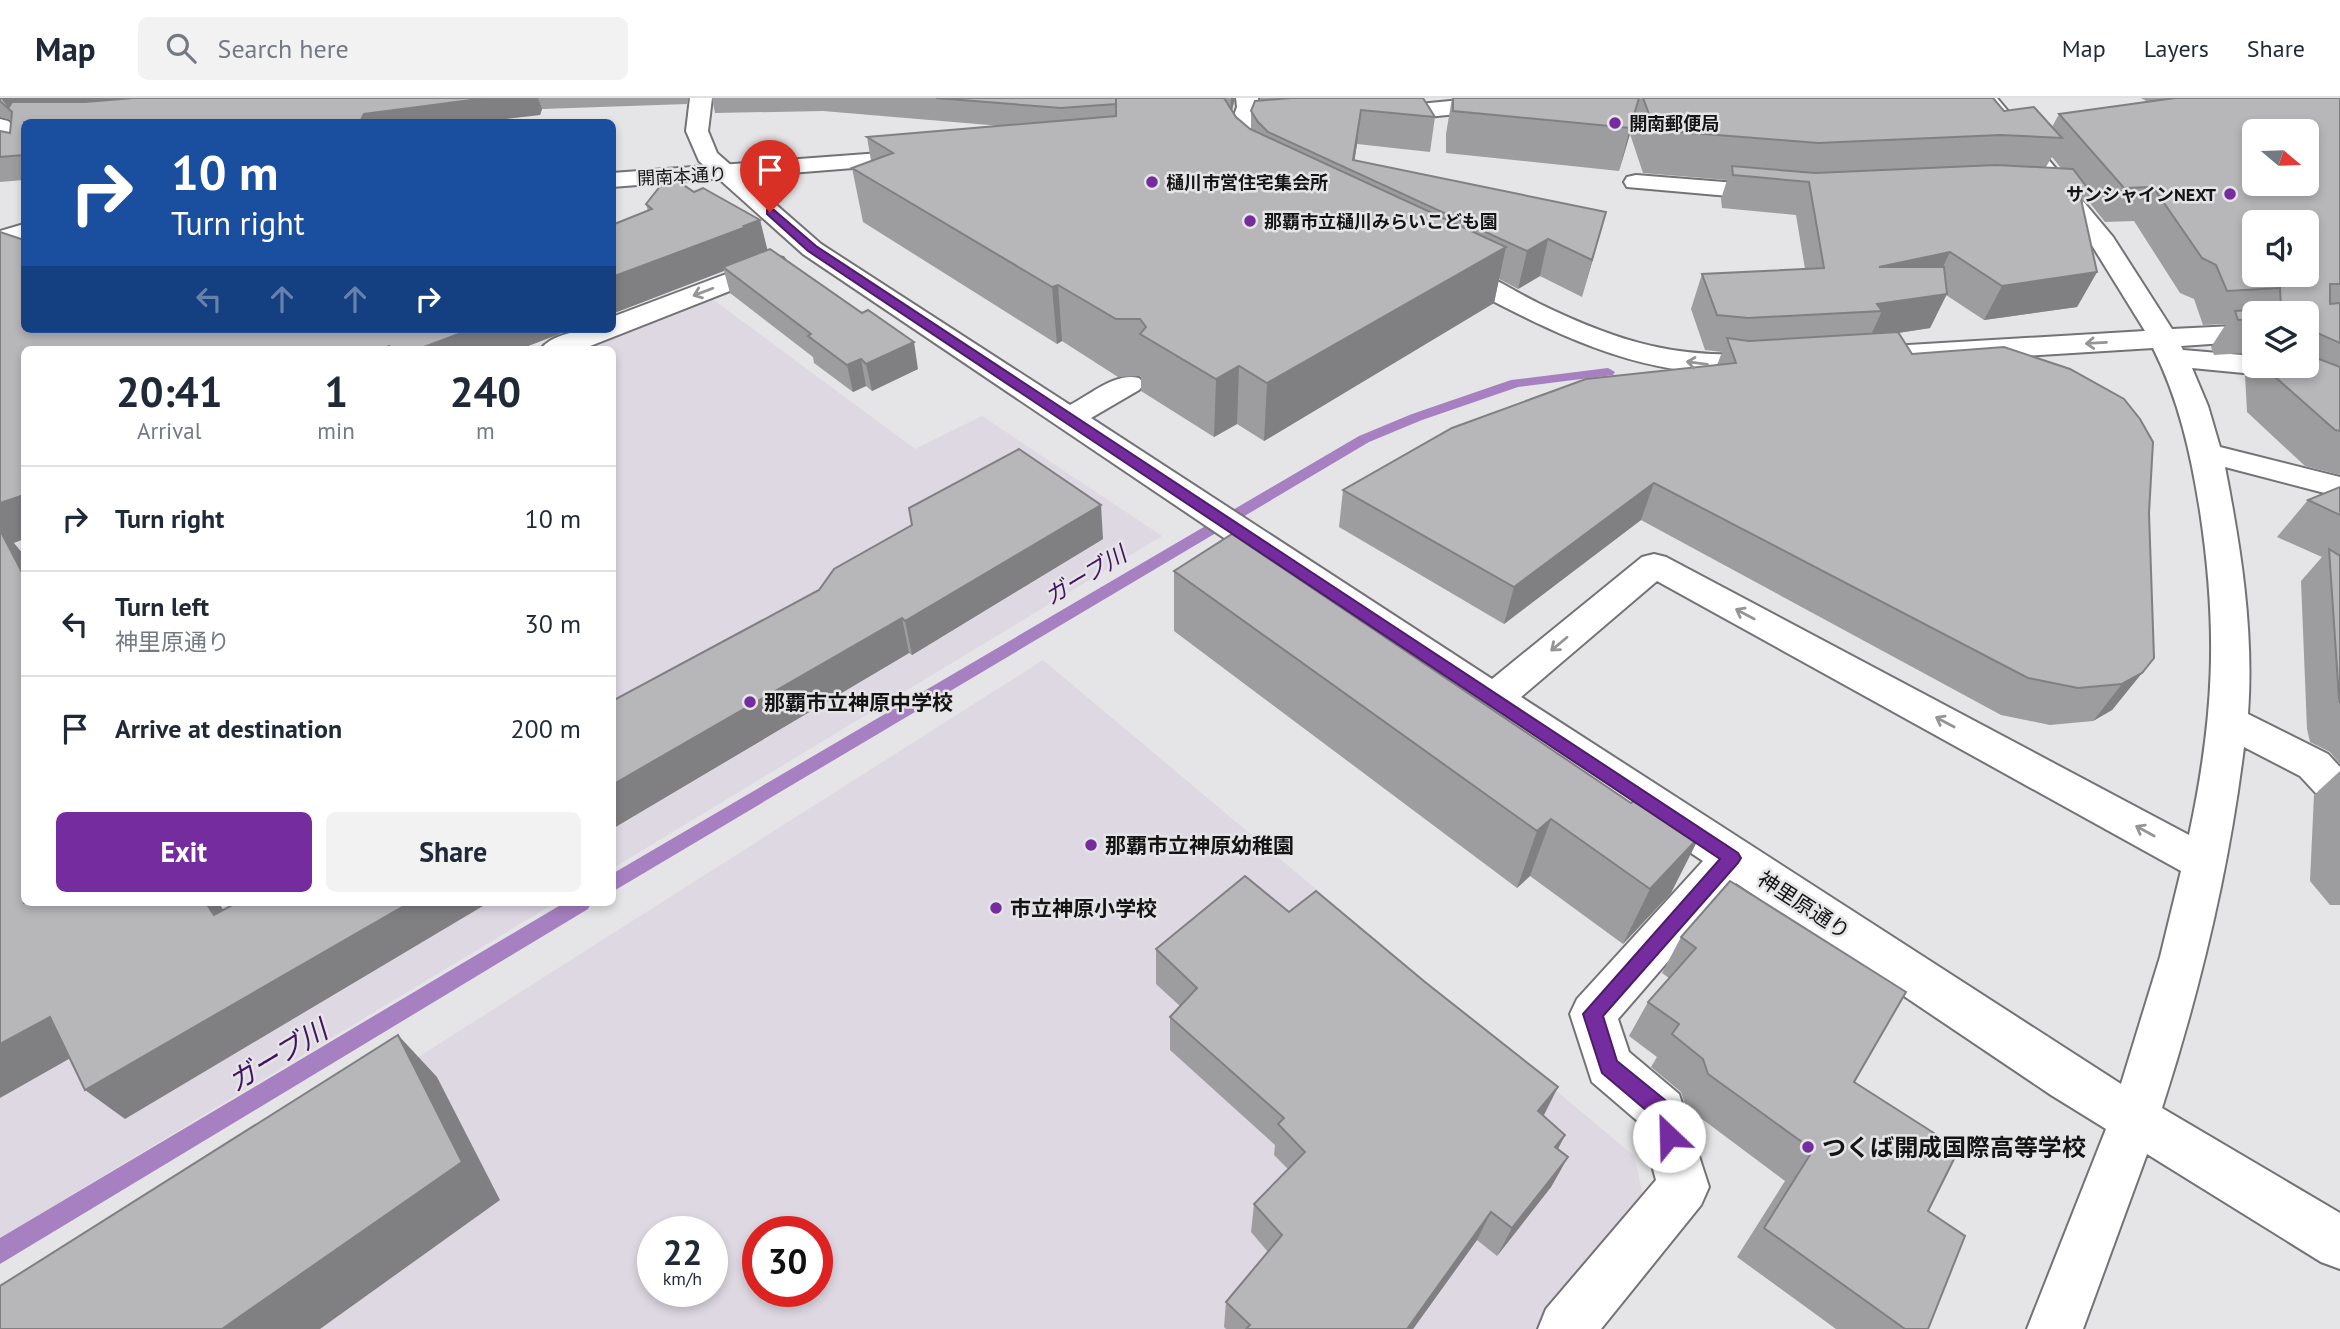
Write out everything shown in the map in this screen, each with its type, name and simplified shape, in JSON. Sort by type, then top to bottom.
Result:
[{"type":"street","points":[[701,98],[697,131],[715,165]]},
{"type":"street","points":[[1247,98],[1248,107],[1234,146],[1244,163],[1269,180]]},
{"type":"street","points":[[1355,118],[1547,98]]},
{"type":"street","points":[[1985,98],[2067,192],[2130,283],[2167,348],[2193,406],[2206,453],[2225,564],[2231,658],[2227,721],[2205,864],[2171,1009],[2135,1121],[2055,1329]]},
{"type":"street","points":[[0,126],[21,123]]},
{"type":"street","points":[[0,126],[21,144]]},
{"type":"street","name":"開南本通り","points":[[616,179],[715,165],[938,149]]},
{"type":"street","points":[[0,162],[21,156]]},
{"type":"street","name":"開南本通り","points":[[616,163],[715,165]]},
{"type":"street","name":"神里原通り","points":[[715,165],[812,249],[1211,514],[2135,1121],[2340,1243]]},
{"type":"street","points":[[1636,181],[1802,196]]},
{"type":"street","points":[[2039,191],[2067,192]]},
{"type":"street","points":[[0,239],[21,233]]},
{"type":"street","points":[[616,326],[812,249]]},
{"type":"street","points":[[0,257],[21,251]]},
{"type":"street","points":[[1429,258],[1564,325],[1628,350],[1662,359],[1716,365],[1795,361]]},
{"type":"street","points":[[561,340],[590,333]]},
{"type":"street","points":[[1833,358],[2167,348],[2242,335]]},
{"type":"street","points":[[2167,348],[2242,364]]},
{"type":"street","points":[[1068,419],[1129,384]]},
{"type":"street","points":[[2206,453],[2340,487]]},
{"type":"street","points":[[1492,700],[1654,565],[2205,864]]},
{"type":"street","points":[[2227,721],[2314,765],[2340,793]]},
{"type":"street","points":[[1566,1329],[1683,1186],[1662,1111],[1609,1066],[1593,1014],[1732,858]]},
{"type":"shaded area","name":"那覇市立神原中学校","points":[[711,298],[915,449],[982,416],[1162,536],[616,866],[616,346],[591,346]]},
{"type":"shaded area","points":[[0,580],[21,863],[21,906],[550,906],[0,1238]]},
{"type":"shaded area","name":"市立神原小学校","points":[[1043,660],[1634,1156],[1644,1199],[1543,1329],[0,1329],[0,1323]]},
{"type":"building","points":[[2,98],[9,107],[12,102],[85,102],[133,98],[487,98],[364,114],[362,119],[21,119],[21,155],[0,157],[0,131],[10,133],[12,112],[0,101]]},
{"type":"building","points":[[936,98],[1116,98],[1116,104],[1061,108]]},
{"type":"building","points":[[1116,98],[1224,98],[1236,117],[1250,129],[1506,247],[1267,383],[1239,366],[1216,379],[1140,334],[1146,327],[1140,319],[1116,319],[1058,285],[1052,287],[852,168],[893,153],[867,137],[1116,116]]},
{"type":"building","points":[[1291,98],[1423,98],[1435,117],[1361,110],[1353,160],[1606,212],[1592,260],[1548,239],[1527,251],[1268,132],[1251,111],[1255,101]]},
{"type":"building","points":[[1453,98],[1639,98],[1630,128],[1453,111]]},
{"type":"building","points":[[1643,98],[1993,98],[2004,111],[2034,107],[2062,138],[2001,135],[1818,143],[1655,130]]},
{"type":"building","points":[[2175,98],[2340,98],[2340,284],[2330,284],[2330,304],[2340,303],[2340,343],[2319,334],[2319,301],[2281,301],[2280,288],[2227,291],[2216,265],[2202,258],[2153,187],[2124,188],[2059,114]]},
{"type":"building","points":[[1996,165],[2073,169],[2089,190],[2079,190],[2097,272],[2002,286],[1950,252],[1879,267],[1944,267],[1947,294],[1877,304],[1882,311],[1748,318],[1717,315],[1702,274],[1824,268],[1809,182],[1733,175],[1732,166],[1815,173]]},
{"type":"building","points":[[669,175],[694,192],[703,188],[760,220],[616,276],[616,223],[652,209],[646,204]]},
{"type":"building","points":[[0,232],[21,239],[21,333],[461,333],[427,346],[21,346],[21,496],[0,503]]},
{"type":"building","points":[[770,249],[862,313],[868,310],[914,342],[866,364],[861,359],[847,365],[723,267]]},
{"type":"building","points":[[2235,311],[2242,311],[2242,320],[2238,320]]},
{"type":"building","points":[[1898,332],[1912,354],[2004,347],[2070,369],[2124,399],[2140,419],[2153,442],[2149,513],[2154,658],[2142,673],[2122,684],[2078,688],[2028,678],[1654,483],[1514,587],[1343,490],[1452,428],[1586,379],[1736,363],[1727,338],[1749,341]]},
{"type":"building","points":[[2319,359],[2340,367],[2340,431],[2335,430],[2276,378],[2319,378]]},
{"type":"building","points":[[1019,449],[1101,505],[905,621],[902,618],[616,783],[616,699],[819,590],[834,569],[912,525],[909,508]]},
{"type":"building","points":[[2340,487],[2340,515],[2308,500]]},
{"type":"building","points":[[0,530],[21,570],[21,906],[208,906],[214,915],[230,906],[404,906],[85,1090],[50,1017],[0,1044]]},
{"type":"building","points":[[1232,534],[1631,803],[1643,793],[1693,827],[1690,830],[1700,836],[1650,889],[1551,819],[1537,831],[1174,571]]},
{"type":"building","points":[[2329,549],[2340,556],[2340,703],[2339,698]]},
{"type":"building","points":[[1245,876],[1289,912],[1316,891],[1425,982],[1558,1087],[1538,1111],[1565,1135],[1555,1147],[1568,1157],[1512,1228],[1491,1212],[1407,1329],[1246,1329],[1250,1325],[1226,1302],[1282,1235],[1254,1204],[1305,1152],[1278,1124],[1284,1118],[1170,1017],[1197,988],[1156,949]]},
{"type":"building","name":"つくば開成国際高等学校","points":[[1730,881],[1906,992],[1854,1082],[1959,1149],[1928,1211],[1965,1236],[1928,1329],[1905,1329],[1764,1228],[1813,1150],[1708,1074],[1703,1059],[1672,1034],[1679,1024],[1648,1002],[1696,948],[1681,937]]},
{"type":"building","points":[[398,1035],[462,1162],[222,1329],[0,1329],[0,1286]]},
{"type":"waterway","name":"ガーブ川","points":[[616,882],[1364,439],[1417,417],[1516,383],[1608,372]]},
{"type":"waterway","name":"ガーブ川","points":[[0,1252],[576,906]]},
{"type":"place","name":"開南郵便局","points":[[1615,123]]},
{"type":"place","name":"樋川市営住宅集会所","points":[[1152,182]]},
{"type":"place","name":"サンシャインNEXT","points":[[2230,194]]},
{"type":"place","name":"那覇市立樋川みらいこども園","points":[[1250,221]]},
{"type":"place","name":"那覇市立神原中学校","points":[[750,702]]},
{"type":"place","name":"那覇市立神原幼稚園","points":[[1091,845]]},
{"type":"place","name":"市立神原小学校","points":[[996,908]]},
{"type":"place","name":"つくば開成国際高等学校","points":[[1808,1147]]},
{"type":"route","points":[[770,212],[812,249],[1732,858],[1593,1014],[1609,1066],[1662,1111],[1669,1136]]}]
